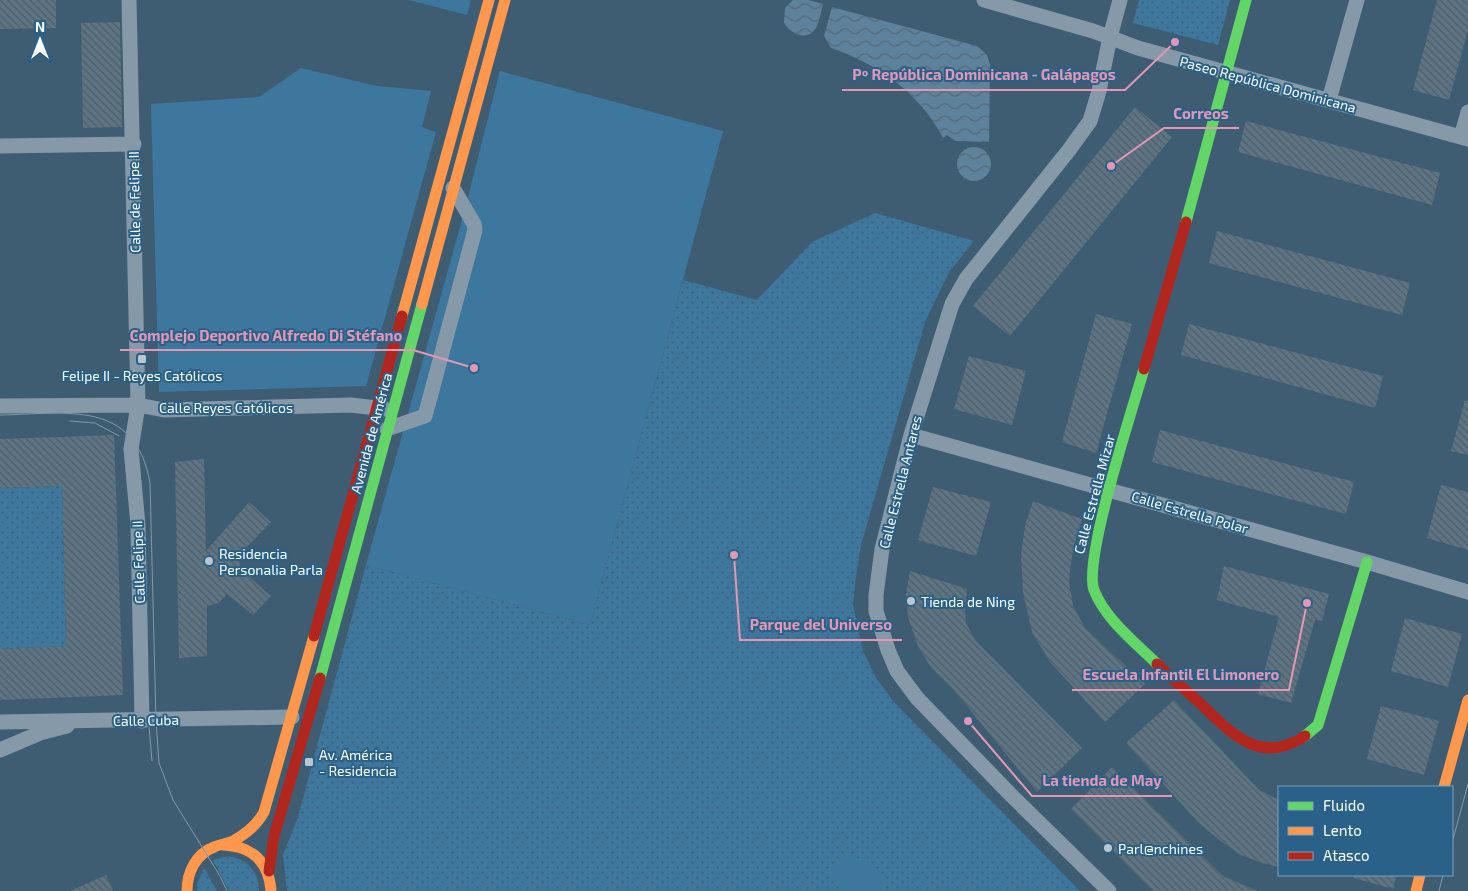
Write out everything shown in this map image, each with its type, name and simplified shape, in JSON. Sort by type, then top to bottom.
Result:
[{"type":"main road","name":"Avenida de América","points":[[271,891],[269,872],[274,836],[297,762],[386,429],[385,409],[421,244],[489,0]]},
{"type":"main road","name":"Avenida de América","points":[[186,890],[188,876],[200,856],[250,829],[264,814],[453,188],[505,0]]},
{"type":"main road","name":"Calle Estrella Mizar","points":[[1246,0],[1228,72],[1091,566],[1095,593],[1105,609],[1160,667],[1234,736],[1254,746],[1270,749],[1290,746],[1303,740],[1318,725],[1367,562]]},
{"type":"main road","points":[[1444,786],[1468,700]]},
{"type":"main road","points":[[223,845],[235,844],[246,848],[263,862],[269,872]]},
{"type":"main road","points":[[1416,891],[1420,876]]},
{"type":"street","name":"Calle de Felipe II","points":[[129,0],[134,144],[138,405]]},
{"type":"street","name":"Paseo República Dominicana","points":[[984,0],[1005,3],[1138,48],[1465,138]]},
{"type":"street","name":"Calle Estrella Antares","points":[[1109,891],[1010,795],[918,698],[897,671],[876,611],[877,579],[911,435],[942,329],[960,288],[1090,121],[1099,91],[1120,0]]},
{"type":"street","points":[[1329,100],[1357,0]]},
{"type":"street","points":[[1465,138],[1468,112]]},
{"type":"street","points":[[0,146],[134,144]]},
{"type":"street","name":"Avenida de América","points":[[386,429],[425,416],[475,230],[474,224],[453,188]]},
{"type":"street","name":"Calle Reyes Católicos","points":[[0,406],[138,405],[164,410],[350,405],[385,409]]},
{"type":"street","name":"Calle Felipe II","points":[[138,405],[131,449],[138,525],[142,721]]},
{"type":"street","name":"Calle Estrella Polar","points":[[911,435],[1468,592]]},
{"type":"street","name":"Calle Cuba","points":[[0,722],[292,717]]},
{"type":"street","points":[[0,750],[40,733],[91,720]]},
{"type":"shaded area","points":[[409,0],[471,0],[467,15]]},
{"type":"shaded area","points":[[1139,0],[1230,0],[1218,45],[1133,23]]},
{"type":"shaded area","points":[[301,68],[377,86],[431,91],[422,127],[436,132],[366,386],[159,392],[151,104],[259,97]]},
{"type":"shaded area","points":[[500,71],[723,131],[590,625],[366,565],[465,209]]},
{"type":"shaded area","points":[[875,213],[974,241],[949,272],[925,322],[861,545],[853,605],[863,651],[876,678],[893,701],[1080,891],[287,891],[283,855],[298,817],[366,565],[590,625],[683,280],[757,300],[812,242]]},
{"type":"shaded area","points":[[62,486],[66,646],[0,649],[0,488]]},
{"type":"shaded area","points":[[846,850],[887,878],[879,891],[849,891],[828,875]]},
{"type":"shaded area","points":[[228,856],[241,860],[251,868],[257,878],[259,891],[229,891],[213,860]]},
{"type":"shaded area","points":[[204,868],[217,891],[197,891],[197,884]]},
{"type":"water","points":[[793,0],[808,0],[823,4],[816,28],[808,35],[795,33],[784,23],[785,8]]},
{"type":"water","points":[[832,7],[977,46],[987,55],[990,65],[989,142],[956,141],[947,135],[943,138],[922,107],[896,82],[865,63],[831,48],[824,36]]},
{"type":"water","points":[[974,147],[986,152],[991,164],[986,176],[974,181],[962,176],[957,164],[962,152]]},
{"type":"building","points":[[0,0],[56,0],[56,28],[0,29]]},
{"type":"building","points":[[1437,0],[1468,0],[1468,30],[1449,100],[1413,90]]},
{"type":"building","points":[[120,22],[122,127],[83,128],[81,23]]},
{"type":"building","points":[[1135,107],[1172,137],[1010,336],[973,306]]},
{"type":"building","points":[[1246,121],[1440,173],[1432,205],[1238,152]]},
{"type":"building","points":[[1217,231],[1410,283],[1402,315],[1209,263]]},
{"type":"building","points":[[1096,314],[1132,324],[1096,453],[1062,442]]},
{"type":"building","points":[[1189,324],[1383,376],[1375,408],[1181,355]]},
{"type":"building","points":[[969,356],[1026,371],[1012,425],[954,409]]},
{"type":"building","points":[[1465,400],[1468,401],[1468,455],[1451,451]]},
{"type":"building","points":[[1160,430],[1354,482],[1346,514],[1152,462]]},
{"type":"building","points":[[114,435],[123,695],[0,700],[0,649],[66,646],[62,486],[0,488],[0,439]]},
{"type":"building","name":"Residencia Personalia Parla","points":[[204,459],[206,551],[249,502],[271,522],[240,554],[240,569],[271,596],[253,615],[227,594],[219,603],[207,606],[207,656],[179,658],[175,462]]},
{"type":"building","points":[[1441,485],[1468,492],[1468,550],[1427,538]]},
{"type":"building","points":[[933,487],[991,502],[976,556],[918,540]]},
{"type":"building","points":[[1033,501],[1082,519],[1073,548],[1069,581],[1073,606],[1085,628],[1145,684],[1105,722],[1050,662],[1032,632],[1023,592],[1021,555],[1025,526]]},
{"type":"building","points":[[1224,566],[1329,594],[1322,621],[1315,620],[1291,703],[1258,694],[1279,617],[1217,600]]},
{"type":"building","points":[[910,571],[967,589],[966,623],[975,640],[1082,748],[1037,792],[954,690],[930,666],[918,646],[908,617],[906,594]]},
{"type":"building","points":[[1405,618],[1462,634],[1448,687],[1391,671]]},
{"type":"building","points":[[1174,700],[1259,790],[1278,800],[1278,867],[1239,854],[1218,839],[1198,822],[1126,743]]},
{"type":"building","points":[[1381,706],[1439,721],[1424,775],[1367,759]]},
{"type":"building","points":[[1112,767],[1223,876],[1257,891],[1153,891],[1071,809]]},
{"type":"building","points":[[106,875],[113,891],[70,891]]},
{"type":"building","points":[[1354,876],[1397,876],[1393,889],[1354,878]]},
{"type":"tram line","points":[[0,415],[49,413],[94,417],[113,424],[130,436],[142,456],[150,483],[156,720],[159,763],[173,800],[220,876],[227,891]]},
{"type":"tram line","points":[[70,421],[95,423],[119,436]]},
{"type":"tram line","points":[[149,726],[152,761]]},
{"type":"tram line","points":[[1453,839],[1468,784]]},
{"type":"tram line","points":[[1439,891],[1443,876]]},
{"type":"traffic: fast","points":[[1186,222],[1246,0]]},
{"type":"traffic: fast","points":[[320,678],[422,304]]},
{"type":"traffic: fast","points":[[1144,369],[1120,448],[1102,517],[1093,573],[1094,590],[1113,621],[1157,664]]},
{"type":"traffic: fast","points":[[1305,736],[1318,725],[1367,562]]},
{"type":"traffic: slow","points":[[402,316],[489,0]]},
{"type":"traffic: slow","points":[[422,304],[505,0]]},
{"type":"traffic: slow","points":[[187,891],[191,871],[202,854],[214,847],[231,842],[251,829],[264,812],[314,636]]},
{"type":"traffic: slow","points":[[1444,786],[1468,700]]},
{"type":"traffic: slow","points":[[223,845],[233,846],[250,852],[257,858],[267,872],[271,891]]},
{"type":"traffic: slow","points":[[1416,891],[1420,876]]},
{"type":"traffic: jam","points":[[1144,369],[1186,222]]},
{"type":"traffic: jam","points":[[314,636],[402,316]]},
{"type":"traffic: jam","points":[[1157,664],[1226,727],[1249,743],[1275,748],[1305,736]]},
{"type":"traffic: jam","points":[[269,871],[274,836],[320,678]]},
{"type":"place","name":"Pº República Dominicana - Galápagos","points":[[1175,42]]},
{"type":"place","name":"Correos","points":[[1111,166]]},
{"type":"place","name":"Felipe II - Reyes Católicos","points":[[142,359]]},
{"type":"place","name":"Complejo Deportivo Alfredo Di Stéfano","points":[[474,368]]},
{"type":"place","name":"Parque del Universo","points":[[734,555]]},
{"type":"place","name":"Residencia Personalia Parla","points":[[209,561]]},
{"type":"place","name":"Tienda de Ning","points":[[911,601]]},
{"type":"place","name":"Escuela Infantil El Limonero","points":[[1307,603]]},
{"type":"place","name":"La tienda de May","points":[[968,721]]},
{"type":"place","name":"Av. América - Residencia","points":[[309,762]]},
{"type":"place","name":"Parl@nchines","points":[[1108,848]]}]
